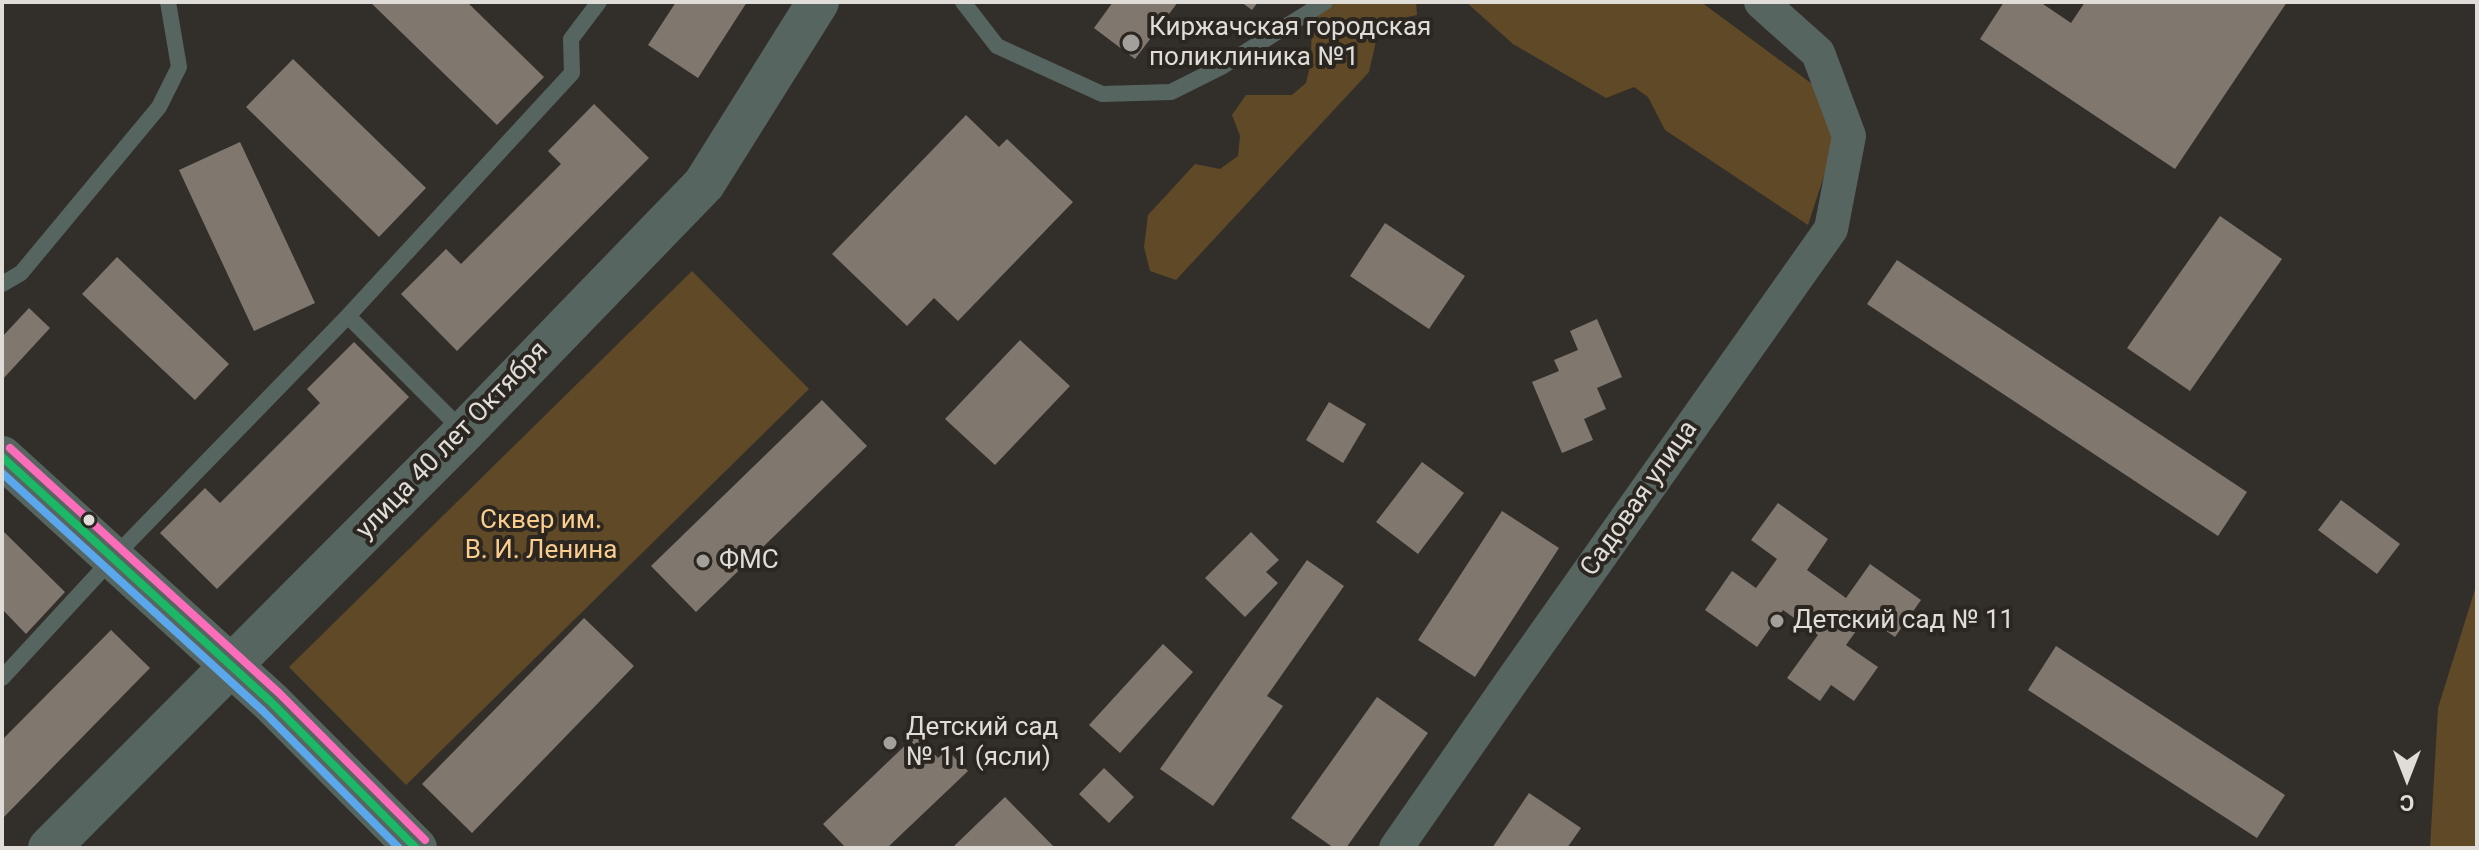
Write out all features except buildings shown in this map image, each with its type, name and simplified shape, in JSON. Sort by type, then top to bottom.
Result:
[{"type":"street","name":"улица 40 лет Октября","points":[[49,848],[464,432],[704,184],[818,2]]},
{"type":"street","name":"Садовая улица","points":[[1396,848],[1831,229],[1849,136],[1818,53],[1761,2]]},
{"type":"street","points":[[2,457],[111,560],[231,666],[416,848]]},
{"type":"lane","points":[[2,284],[21,273],[159,107],[179,67],[168,2]]},
{"type":"lane","points":[[2,678],[111,560],[348,316],[572,73],[571,39],[599,2]]},
{"type":"lane","points":[[963,2],[997,46],[1102,94],[1171,92],[1223,66],[1325,2]]},
{"type":"lane","points":[[348,316],[464,432]]},
{"type":"green space","points":[[1312,2],[1416,2],[1417,15],[1380,23],[1369,72],[1176,280],[1150,271],[1144,247],[1148,215],[1195,164],[1220,169],[1238,156],[1240,136],[1232,115],[1246,95],[1292,95],[1306,83],[1311,62]]},
{"type":"green space","points":[[1466,2],[1701,2],[1823,92],[1834,145],[1808,225],[1665,130],[1648,97],[1634,87],[1606,98],[1513,44]]},
{"type":"green space","name":"Сквер им. В. И. Ленина","points":[[692,271],[809,389],[406,785],[289,667]]},
{"type":"green space","points":[[2477,583],[2477,848],[2430,848],[2438,708]]},
{"type":"transit line","points":[[10,448],[279,693],[425,840]]},
{"type":"transit line","points":[[2,457],[271,702],[416,848]]},
{"type":"transit line","points":[[2,473],[263,711],[399,848]]},
{"type":"place","name":"Киржачская городская поликлиника №1","points":[[1131,43]]},
{"type":"place","name":"ФМС","points":[[703,561]]},
{"type":"place","name":"Детский сад № 11","points":[[1777,621]]},
{"type":"place","name":"Детский сад № 11 (ясли)","points":[[890,743]]}]
